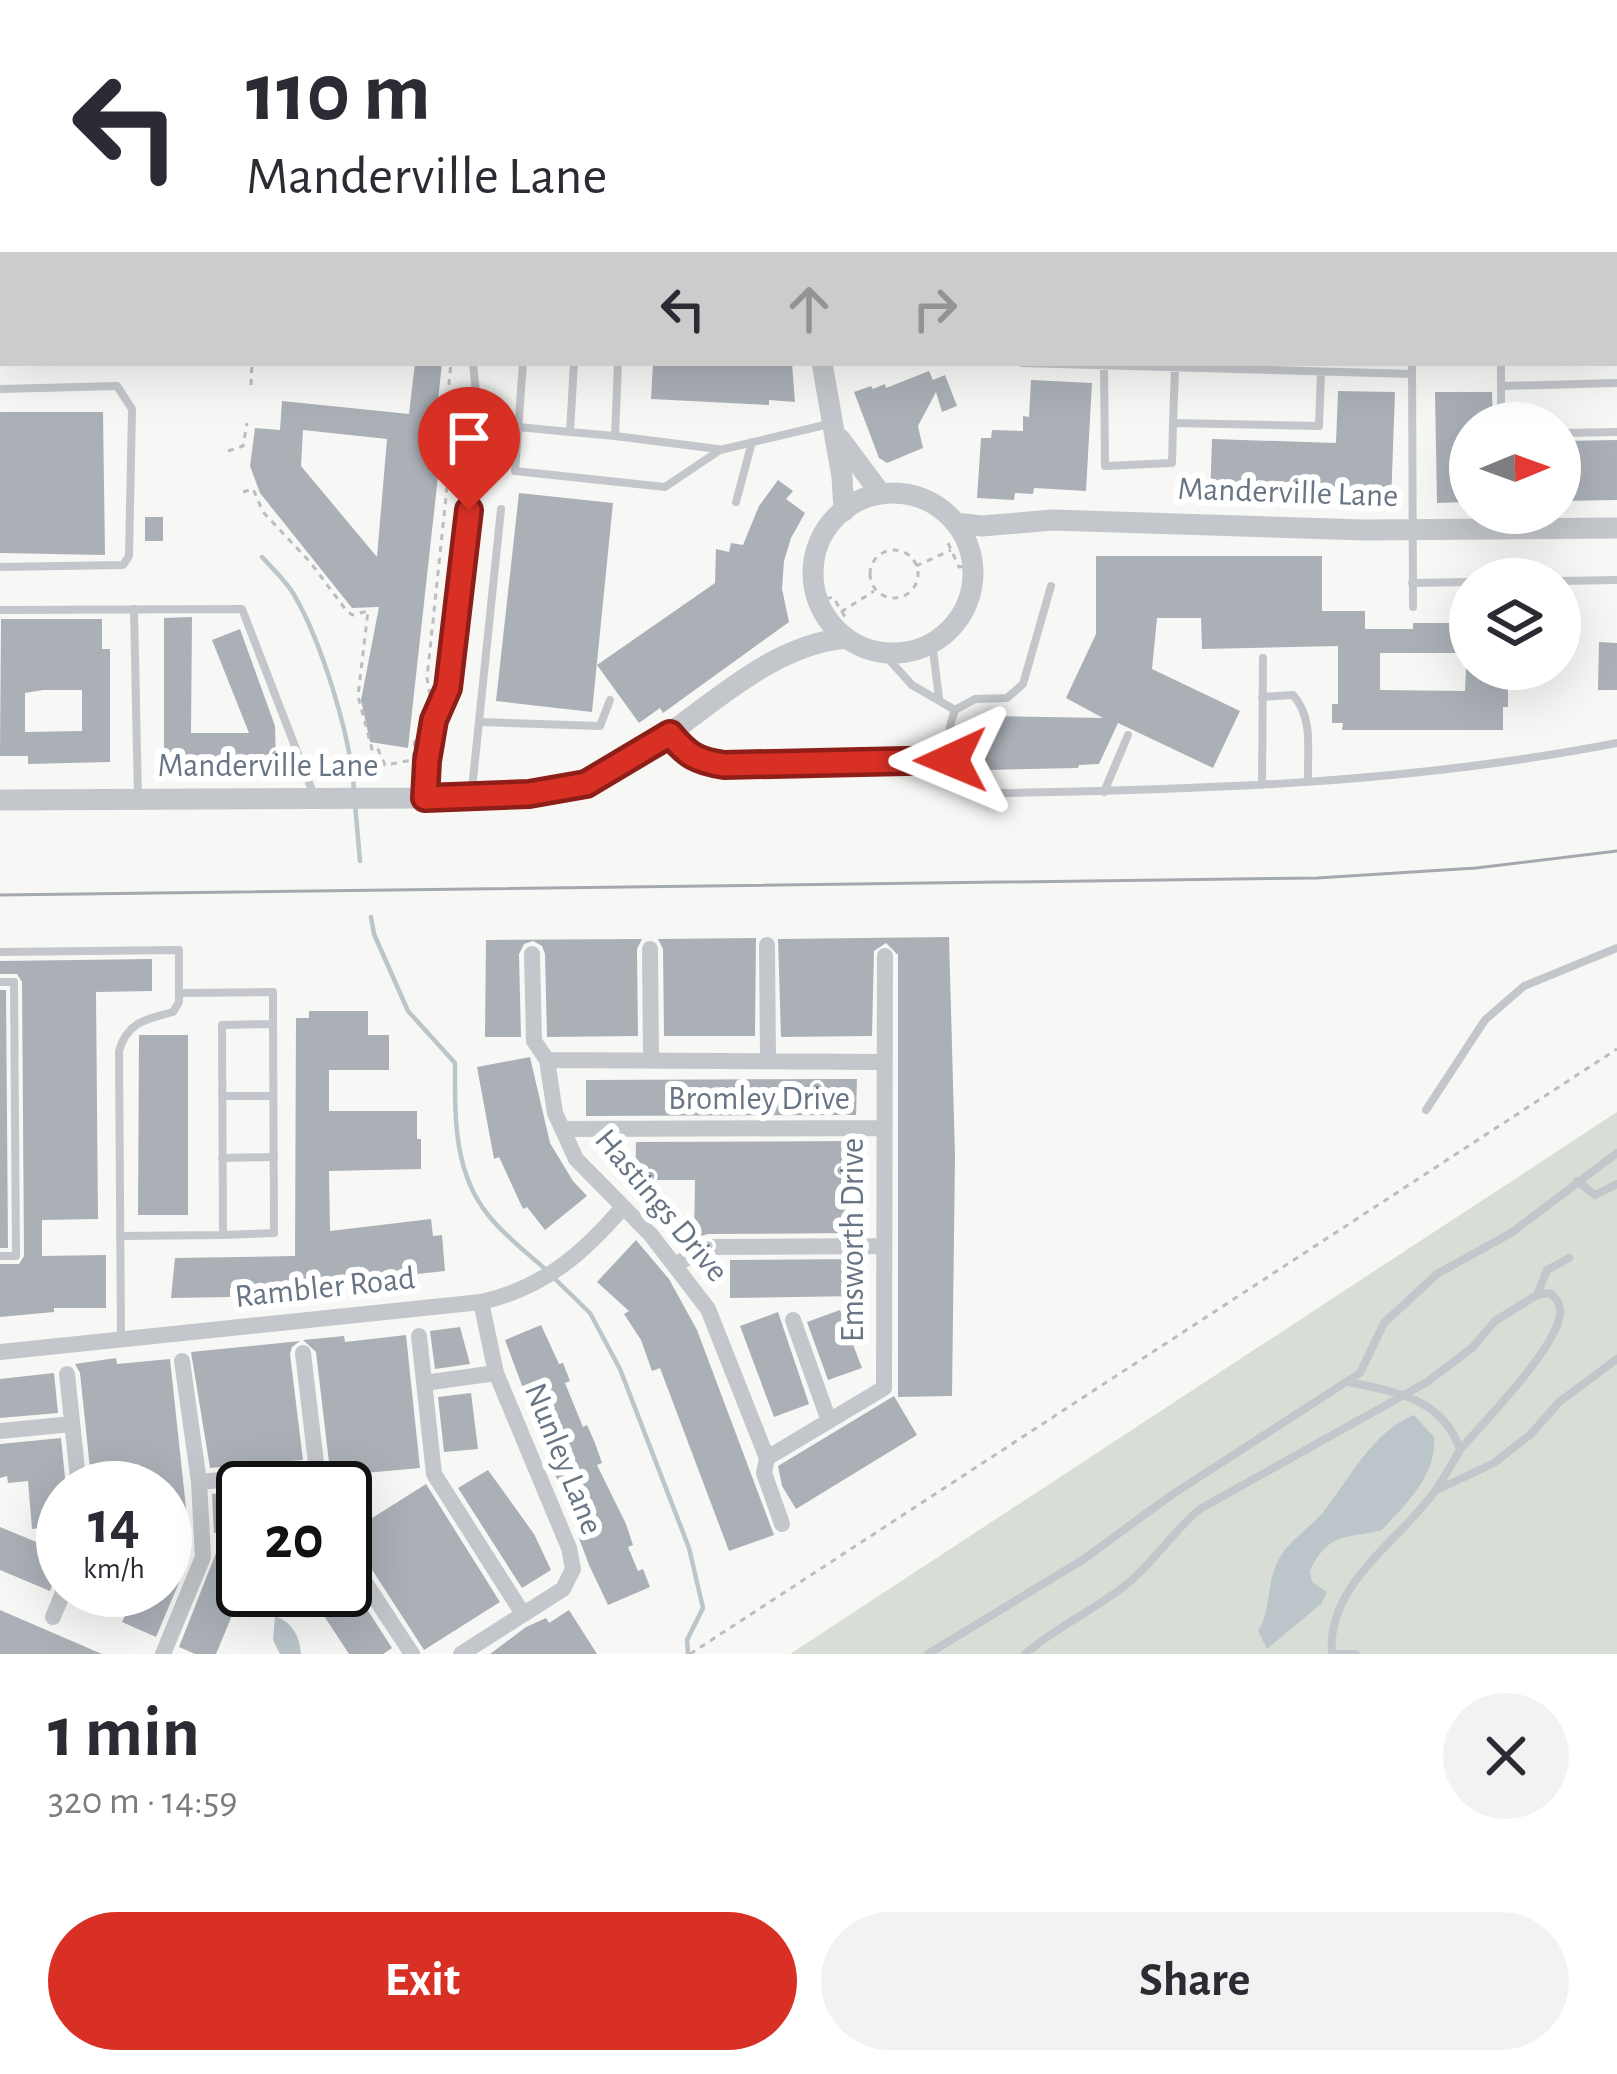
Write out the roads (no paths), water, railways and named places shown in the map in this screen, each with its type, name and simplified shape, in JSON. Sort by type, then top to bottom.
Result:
[{"type":"street","points":[[822,366],[844,511]]},
{"type":"street","points":[[831,423],[881,494]]},
{"type":"street","points":[[881,494],[924,499],[949,528],[969,566],[970,595],[960,618],[932,642],[898,653],[882,652],[823,616],[815,556],[824,533],[844,511],[881,494]]},
{"type":"street","name":"Manderville Lane","points":[[949,528],[1029,522],[1411,530],[1617,528]]},
{"type":"street","points":[[969,566],[987,547],[1029,522]]},
{"type":"street","name":"Manderville Lane","points":[[784,654],[821,600]]},
{"type":"street","name":"Manderville Lane","points":[[0,800],[547,793],[586,784],[670,734],[784,654],[850,632]]},
{"type":"street","points":[[767,945],[768,1061]]},
{"type":"street","points":[[650,949],[651,1060]]},
{"type":"street","name":"Hastings Drive","points":[[532,953],[534,1041],[547,1060],[555,1113],[576,1159],[708,1309],[766,1458],[764,1473],[782,1524]]},
{"type":"street","name":"Emsworth Drive","points":[[766,1458],[884,1388],[885,956]]},
{"type":"street","points":[[547,1060],[883,1062]]},
{"type":"street","name":"Bromley Drive","points":[[563,1130],[883,1128]]},
{"type":"street","name":"Rambler Road","points":[[0,1352],[513,1295],[572,1261],[623,1207]]},
{"type":"street","points":[[674,1265],[708,1246],[883,1246]]},
{"type":"street","name":"Nunley Lane","points":[[461,1654],[563,1589],[573,1569],[496,1373],[481,1302]]},
{"type":"street","points":[[793,1320],[829,1420]]},
{"type":"street","points":[[419,1336],[434,1474],[523,1614]]},
{"type":"street","points":[[303,1353],[316,1461]]},
{"type":"street","points":[[164,1654],[203,1557],[199,1482],[182,1361]]},
{"type":"street","points":[[424,1383],[496,1373]]},
{"type":"street","points":[[67,1374],[76,1461]]},
{"type":"street","points":[[0,1431],[72,1424]]},
{"type":"street","points":[[199,1482],[216,1482]]},
{"type":"street","points":[[372,1593],[412,1654]]},
{"type":"lane","points":[[425,798],[434,720],[448,688],[479,422],[473,366]]},
{"type":"lane","points":[[523,366],[514,471],[664,487],[720,450],[831,423]]},
{"type":"lane","points":[[570,432],[574,366]]},
{"type":"lane","points":[[615,436],[618,366]]},
{"type":"lane","points":[[1105,366],[1105,466],[1172,463],[1175,368]]},
{"type":"lane","points":[[1128,366],[1412,374]]},
{"type":"lane","points":[[1412,366],[1413,607]]},
{"type":"lane","points":[[1501,366],[1501,402]]},
{"type":"lane","points":[[1173,423],[1319,426],[1322,372]]},
{"type":"lane","points":[[1501,386],[1617,383]]},
{"type":"lane","points":[[0,389],[118,386],[132,409],[129,556],[123,565],[0,567]]},
{"type":"lane","points":[[518,427],[720,450]]},
{"type":"lane","points":[[1581,433],[1617,432]]},
{"type":"lane","points":[[736,502],[752,440]]},
{"type":"lane","points":[[471,796],[501,509]]},
{"type":"lane","points":[[1581,581],[1617,580]]},
{"type":"lane","points":[[1412,583],[1449,582]]},
{"type":"lane","points":[[1051,586],[1023,684],[1007,698],[975,699],[955,710],[946,734],[951,760],[973,785],[994,793],[1307,782],[1563,753],[1617,742]]},
{"type":"lane","points":[[134,609],[138,800]]},
{"type":"lane","points":[[0,610],[242,609],[315,799]]},
{"type":"lane","points":[[932,642],[939,700]]},
{"type":"lane","points":[[882,652],[912,685],[955,710]]},
{"type":"lane","points":[[1262,785],[1263,658]]},
{"type":"lane","points":[[1262,697],[1293,695],[1302,705],[1307,716],[1307,782]]},
{"type":"lane","points":[[480,722],[600,727],[610,700]]},
{"type":"lane","points":[[670,734],[687,755],[724,765],[951,760]]},
{"type":"lane","points":[[1104,791],[1128,735]]},
{"type":"lane","points":[[1426,1110],[1484,1020],[1524,986],[1617,948]]},
{"type":"lane","points":[[0,952],[179,950],[180,993],[173,1012],[138,1021],[123,1036],[118,1051],[121,1340]]},
{"type":"lane","points":[[0,982],[14,982],[16,1256],[0,1256]]},
{"type":"lane","points":[[120,1236],[274,1233],[273,992],[180,993]]},
{"type":"lane","points":[[223,1235],[222,1025],[273,1024]]},
{"type":"lane","points":[[222,1096],[273,1096]]},
{"type":"lane","points":[[928,1654],[1084,1559],[1170,1496],[1348,1382],[1360,1373],[1384,1323],[1437,1274],[1511,1233],[1617,1153]]},
{"type":"lane","points":[[223,1158],[274,1157]]},
{"type":"lane","points":[[1577,1180],[1595,1195],[1617,1184]]},
{"type":"lane","points":[[1537,1295],[1546,1270],[1568,1258]]},
{"type":"lane","points":[[1025,1654],[1063,1623],[1127,1585],[1200,1509],[1404,1395],[1472,1348],[1496,1321],[1537,1295],[1550,1293],[1561,1314],[1551,1340],[1460,1450],[1435,1491],[1360,1574],[1340,1606],[1330,1630],[1332,1654],[1356,1654]]},
{"type":"lane","points":[[1435,1491],[1494,1462],[1531,1434],[1559,1402],[1617,1358]]},
{"type":"lane","points":[[1348,1382],[1421,1400],[1453,1428],[1460,1450]]},
{"type":"waterway","points":[[262,557],[293,593],[314,636],[341,718],[354,793]]},
{"type":"waterway","points":[[355,804],[360,861]]},
{"type":"waterway","points":[[371,917],[408,1011],[455,1063],[458,1143],[477,1199],[501,1230],[544,1268]]},
{"type":"waterway","points":[[552,1276],[590,1313],[620,1369],[689,1548],[703,1608],[687,1640],[688,1654]]},
{"type":"tram line","points":[[0,895],[1317,878],[1476,868],[1617,851]]}]
